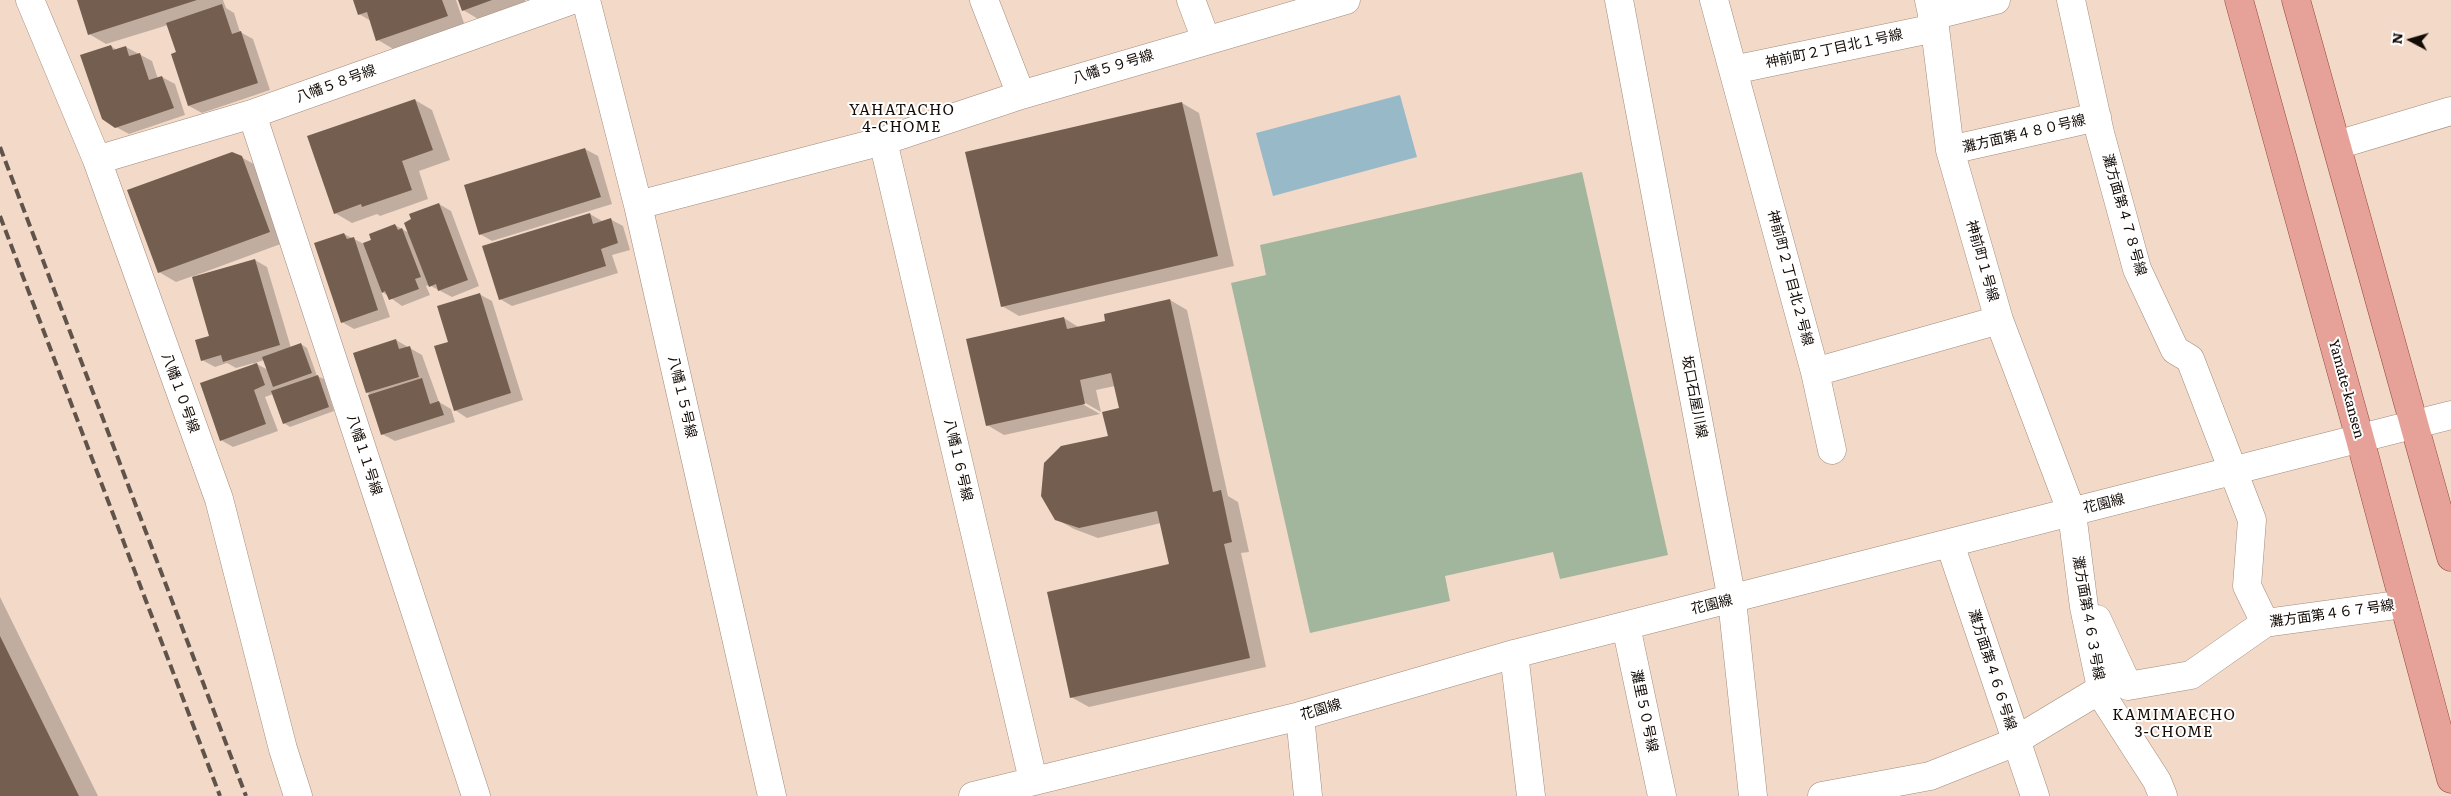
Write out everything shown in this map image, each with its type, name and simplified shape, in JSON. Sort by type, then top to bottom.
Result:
[{"type":"main road","name":"Yamate-kansen","points":[[2238,0],[2360,438],[2451,779]]},
{"type":"main road","points":[[2296,0],[2451,557]]},
{"type":"street","name":"八幡１０号線","points":[[30,0],[97,160],[218,499],[283,749],[298,796]]},
{"type":"street","name":"八幡５８号線","points":[[97,160],[252,114],[572,0]]},
{"type":"street","name":"八幡１５号線","points":[[586,0],[638,205],[772,796]]},
{"type":"street","points":[[984,0],[1021,95]]},
{"type":"street","points":[[1191,0],[1206,40]]},
{"type":"street","name":"八幡５９号線","points":[[638,205],[883,141],[1021,95],[1346,0]]},
{"type":"street","name":"坂口石屋川線","points":[[1619,0],[1732,600],[1752,796]]},
{"type":"street","name":"神前町２丁目北２号線","points":[[1714,0],[1815,372],[1832,450]]},
{"type":"street","name":"神前町２丁目北１号線","points":[[1733,70],[1932,14],[1996,0]]},
{"type":"street","name":"灘方面第４７８号線","points":[[2071,0],[2097,117],[2137,269],[2176,350],[2190,359],[2252,520],[2247,586],[2264,623]]},
{"type":"street","name":"神前町１号線","points":[[1932,14],[1950,150],[1999,320],[2072,512]]},
{"type":"street","points":[[2337,145],[2451,111]]},
{"type":"street","name":"八幡１１号線","points":[[252,114],[476,796]]},
{"type":"street","name":"灘方面第４８０号線","points":[[1950,150],[2097,117]]},
{"type":"street","name":"八幡１６号線","points":[[883,141],[1033,780]]},
{"type":"street","points":[[1815,372],[1999,320]]},
{"type":"street","name":"花園線","points":[[973,796],[1300,716],[1514,654],[1732,600],[2451,415]]},
{"type":"street","name":"灘方面第４６３号線","points":[[2072,512],[2084,607],[2103,696],[2157,781],[2164,796]]},
{"type":"street","name":"灘方面第４６６号線","points":[[1950,544],[2035,796]]},
{"type":"street","name":"灘方面第４６７号線","points":[[2084,607],[2096,616],[2128,686],[2191,675],[2264,623],[2404,604]]},
{"type":"street","name":"灘里５０号線","points":[[1626,626],[1662,796]]},
{"type":"street","points":[[1514,654],[1531,796]]},
{"type":"street","points":[[1822,796],[1930,776],[2015,741],[2101,689]]},
{"type":"street","points":[[1300,716],[1308,796]]},
{"type":"green space","points":[[1582,172],[1668,555],[1560,579],[1553,552],[1445,576],[1450,601],[1310,633],[1231,283],[1266,275],[1260,245]]},
{"type":"water","points":[[1400,95],[1417,157],[1273,196],[1256,133]]},
{"type":"building","points":[[77,0],[197,0],[88,35]]},
{"type":"building","points":[[353,0],[442,0],[448,16],[376,41],[367,12],[358,15]]},
{"type":"building","points":[[458,0],[492,0],[462,11]]},
{"type":"building","points":[[222,4],[232,34],[241,31],[258,83],[188,106],[171,54],[176,52],[166,23]]},
{"type":"building","points":[[111,45],[113,50],[126,46],[129,56],[140,53],[149,80],[162,76],[174,108],[115,128],[102,119],[80,55]]},
{"type":"building","points":[[415,99],[433,150],[402,161],[412,190],[362,207],[361,204],[334,214],[307,136]]},
{"type":"building","points":[[1182,102],[1218,256],[1001,307],[965,152]]},
{"type":"building","points":[[585,148],[601,197],[479,235],[464,185]]},
{"type":"building","points":[[232,152],[242,156],[270,232],[158,273],[127,190]]},
{"type":"building","points":[[439,203],[468,280],[438,291],[436,284],[429,287],[404,223],[411,219],[409,214]]},
{"type":"building","points":[[590,213],[593,224],[611,218],[618,243],[601,249],[606,266],[499,300],[482,246]]},
{"type":"building","points":[[395,224],[398,230],[402,228],[421,277],[415,279],[419,289],[389,300],[385,291],[382,293],[363,243],[371,240],[369,234]]},
{"type":"building","points":[[344,233],[347,239],[354,237],[378,310],[341,323],[314,243]]},
{"type":"building","points":[[255,259],[280,345],[223,362],[221,355],[201,361],[195,340],[209,336],[192,277]]},
{"type":"building","points":[[480,293],[511,393],[454,411],[434,346],[448,342],[437,306]]},
{"type":"building","points":[[1170,299],[1213,492],[1221,490],[1232,542],[1224,544],[1250,658],[1070,698],[1047,592],[1169,564],[1157,511],[1079,528],[1055,520],[1041,496],[1044,463],[1061,446],[1108,436],[1102,412],[1119,408],[1111,373],[1080,380],[1085,404],[986,426],[966,339],[1064,317],[1067,329],[1105,321],[1104,314]]},
{"type":"building","points":[[396,339],[399,349],[410,346],[419,377],[366,393],[353,353]]},
{"type":"building","points":[[301,343],[312,373],[273,387],[262,357]]},
{"type":"building","points":[[257,363],[265,385],[254,390],[266,424],[220,441],[200,383]]},
{"type":"building","points":[[318,375],[329,407],[283,424],[271,391]]},
{"type":"building","points":[[422,378],[430,404],[439,401],[444,415],[381,435],[368,395]]},
{"type":"building","points":[[0,636],[79,796],[0,796]]},
{"type":"railway","points":[[0,147],[246,796]]},
{"type":"railway","points":[[0,216],[220,796]]},
{"type":"district","name":"YAHATACHO 4-CHOME","points":[[902,120]]},
{"type":"district","name":"KAMIMAECHO 3-CHOME","points":[[2174,724]]}]
